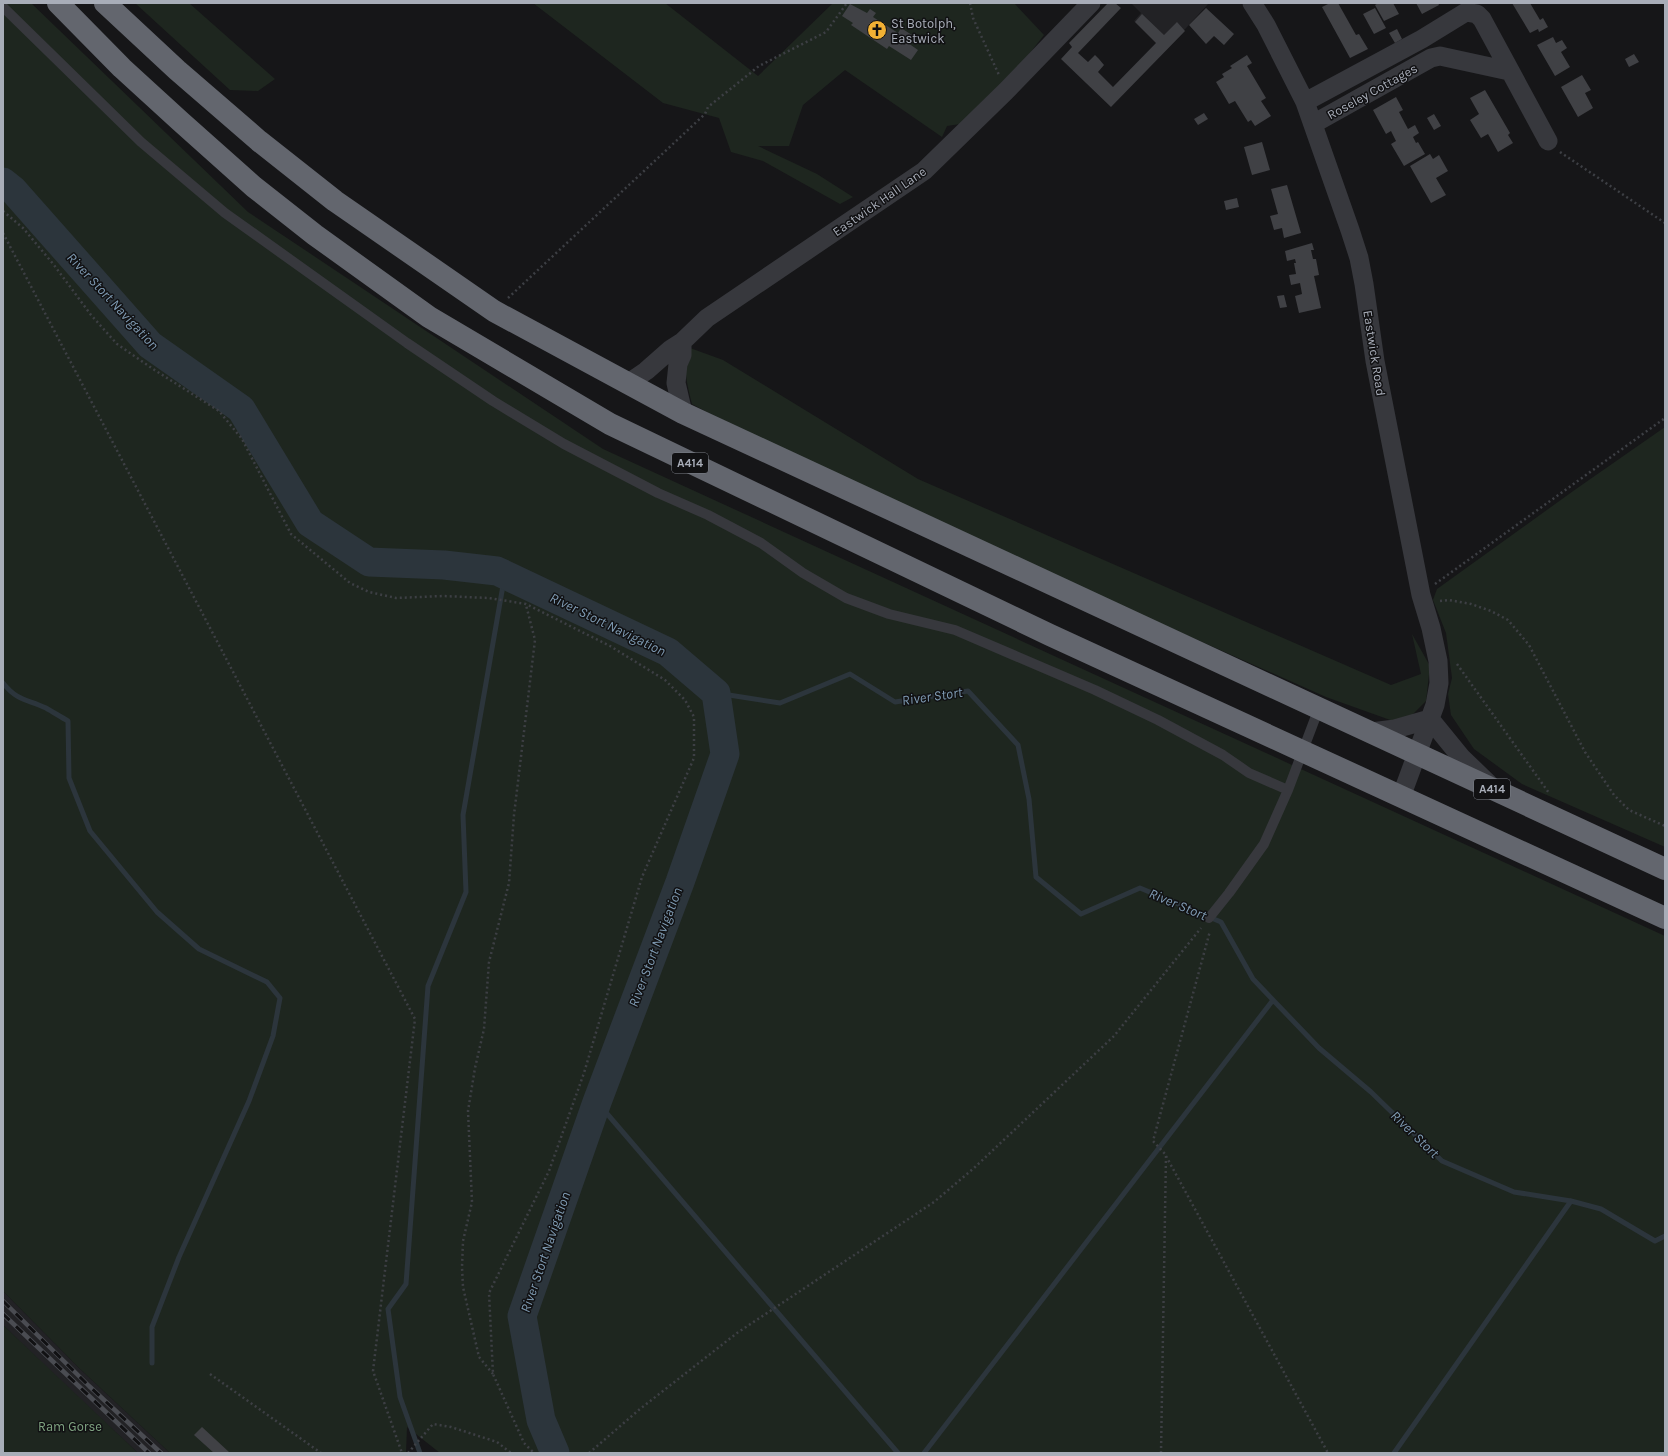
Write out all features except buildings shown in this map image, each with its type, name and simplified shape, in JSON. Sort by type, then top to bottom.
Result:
[{"type":"highway","name":"A414","points":[[58,3],[122,68],[254,187],[315,235],[429,317],[610,424],[1050,635],[1665,918]]},
{"type":"highway","name":"A414","points":[[104,3],[259,141],[317,187],[494,311],[626,384],[683,413],[1665,869]]},
{"type":"street","name":"Eastwick Hall Lane","points":[[626,384],[646,371],[671,349],[682,342],[707,318],[924,171],[1006,91],[1090,3]]},
{"type":"street","name":"Eastwick Road","points":[[1252,3],[1266,25],[1305,102],[1314,124],[1359,258],[1376,361],[1423,599],[1432,628],[1438,661],[1439,683],[1430,719],[1401,797]]},
{"type":"street","name":"Roseley Cottages","points":[[1305,102],[1422,39],[1466,12],[1478,8],[1482,19],[1509,71],[1548,141]]},
{"type":"street","name":"Roseley Cottages","points":[[1422,39],[1431,58]]},
{"type":"street","name":"Roseley Cottages","points":[[1314,124],[1431,58],[1440,56],[1509,71]]},
{"type":"street","points":[[682,342],[682,355],[678,364],[676,383],[683,413]]},
{"type":"street","points":[[1371,732],[1395,729],[1430,719],[1461,757],[1496,791]]},
{"type":"lane","points":[[3,7],[141,142],[225,213],[407,343],[494,401],[577,451],[658,493],[708,515],[761,543],[803,573],[846,598],[889,614],[955,630],[1095,690],[1165,723],[1223,755],[1249,773],[1288,790]]},
{"type":"lane","points":[[1207,922],[1229,894],[1264,844],[1288,790],[1319,708]]},
{"type":"path","points":[[494,311],[705,114],[708,107],[759,66],[826,32],[847,3]]},
{"type":"path","points":[[970,3],[973,18],[1006,91]]},
{"type":"path","points":[[1548,141],[1564,154],[1665,223]]},
{"type":"path","points":[[3,211],[23,228],[54,265],[91,315],[117,344],[219,411],[242,439],[291,534],[350,583],[369,592],[396,598],[443,596],[489,598],[526,604],[610,646],[665,680],[685,700],[694,717],[694,758],[642,877],[584,1073],[549,1171],[489,1293],[493,1374]]},
{"type":"path","points":[[3,233],[415,1019],[373,1371],[402,1453]]},
{"type":"path","points":[[1423,599],[1665,418]]},
{"type":"path","points":[[1423,599],[1449,600],[1471,604],[1491,611],[1508,620],[1529,645],[1584,752],[1614,795],[1629,810],[1665,826]]},
{"type":"path","points":[[526,604],[535,640],[514,815],[509,883],[489,962],[484,1029],[475,1068],[468,1111],[472,1202],[463,1241],[462,1267],[463,1287],[479,1357],[493,1374],[524,1443],[534,1453]]},
{"type":"path","points":[[1454,661],[1546,790],[1551,794]]},
{"type":"path","points":[[589,1453],[640,1409],[737,1333],[934,1202],[974,1168],[1114,1036],[1207,922],[1211,931],[1153,1141],[1166,1156],[1328,1453]]},
{"type":"path","points":[[1161,1453],[1166,1156]]},
{"type":"path","points":[[210,1374],[321,1453]]},
{"type":"path","points":[[408,1453],[433,1424],[450,1427],[497,1442],[511,1453]]},
{"type":"shaded area","points":[[1131,3],[1209,3],[1165,51],[1134,21],[1141,13]]},
{"type":"shaded area","points":[[3,1291],[79,1368],[170,1453],[138,1453],[55,1376],[3,1325]]},
{"type":"green space","points":[[3,3],[31,3],[248,212],[603,449],[1665,936],[1665,1453],[440,1453],[407,1427],[406,1453],[170,1453],[79,1368],[3,1291]]},
{"type":"green space","points":[[135,3],[189,3],[275,79],[258,91],[230,90]]},
{"type":"green space","points":[[533,3],[665,3],[758,76],[833,3],[1014,3],[1044,35],[1011,77],[960,124],[947,126],[942,137],[845,70],[803,105],[789,146],[758,146],[817,174],[853,197],[840,204],[763,161],[731,152],[719,118],[663,103]]},
{"type":"green space","points":[[690,348],[723,360],[918,479],[1391,685],[1421,674],[1412,634],[1430,666],[1426,701],[1411,716],[1393,721],[1326,697],[966,537],[692,404],[686,376],[687,355]]},
{"type":"green space","points":[[1665,427],[1665,847],[1522,784],[1474,749],[1451,715],[1448,694],[1452,678],[1446,633],[1433,600],[1437,589]]},
{"type":"green space","name":"Ram Gorse","points":[[3,1325],[138,1453],[3,1453]]},
{"type":"waterway","name":"River Stort Navigation","points":[[3,182],[13,190],[150,345],[241,409],[310,523],[369,562],[444,565],[497,571],[668,652],[716,693],[725,754],[680,882],[597,1102],[522,1316],[541,1420],[555,1453]]},
{"type":"waterway","points":[[420,1453],[400,1397],[388,1309],[406,1284],[428,986],[466,892],[463,815],[505,574]]},
{"type":"waterway","name":"River Stort","points":[[716,693],[780,703],[850,674],[895,702],[968,691],[1018,745],[1029,799],[1036,877],[1081,914],[1140,888],[1221,922],[1253,979],[1319,1048],[1371,1092],[1442,1161],[1514,1192],[1571,1201],[1601,1209],[1655,1241],[1665,1236]]},
{"type":"waterway","points":[[3,683],[18,697],[40,705],[68,721],[69,778],[90,831],[157,912],[199,949],[267,982],[280,998],[273,1036],[249,1101],[179,1257],[152,1327],[152,1363]]},
{"type":"waterway","points":[[924,1453],[1273,1000]]},
{"type":"waterway","points":[[597,1102],[898,1453]]},
{"type":"waterway","points":[[1394,1453],[1571,1201]]},
{"type":"railway","points":[[3,1301],[89,1386],[161,1453]]},
{"type":"railway","points":[[3,1314],[149,1453]]},
{"type":"place","name":"St Botolph, Eastwick","points":[[877,30]]}]
